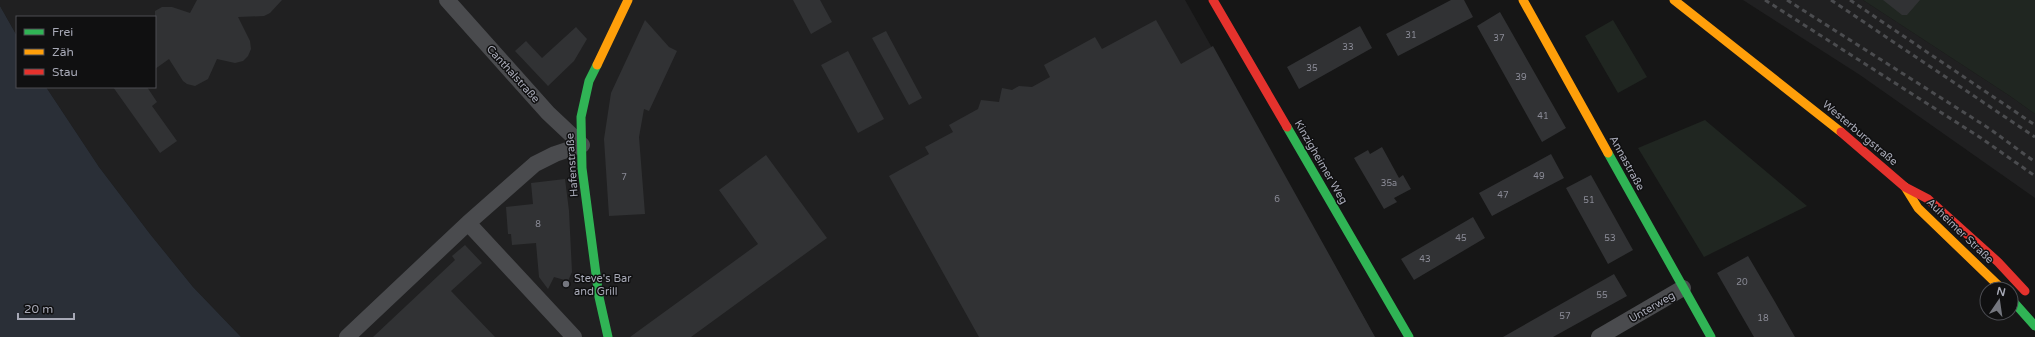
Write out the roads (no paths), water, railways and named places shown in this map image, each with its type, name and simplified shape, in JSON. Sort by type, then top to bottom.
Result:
[{"type":"street","name":"Canthalstraße","points":[[447,0],[548,113],[582,145]]},
{"type":"street","name":"Hafenstraße","points":[[608,337],[600,297],[582,168],[581,117],[589,81],[628,0]]},
{"type":"street","name":"Kinzigheimer Weg","points":[[1213,0],[1409,337]]},
{"type":"street","name":"Annastraße","points":[[1523,0],[1711,337]]},
{"type":"street","name":"Westerburgstraße","points":[[1674,0],[1856,144],[1905,187],[1928,199],[1998,262],[2027,294]]},
{"type":"street","points":[[347,337],[468,223],[535,164],[555,154],[582,145]]},
{"type":"street","name":"Auheimer Straße","points":[[1905,187],[1918,208],[1994,281]]},
{"type":"street","points":[[468,223],[574,337]]},
{"type":"street","name":"Unterweg","points":[[1599,337],[1683,288]]},
{"type":"street","points":[[2019,308],[2035,326]]},
{"type":"railway","points":[[1765,0],[1981,138],[2035,176]]},
{"type":"railway","points":[[1787,0],[1990,129],[2035,162]]},
{"type":"railway","points":[[1831,0],[2035,137]]},
{"type":"railway","points":[[1850,0],[2035,125]]},
{"type":"place","name":"Steve's Bar and Grill","points":[[566,284]]}]
